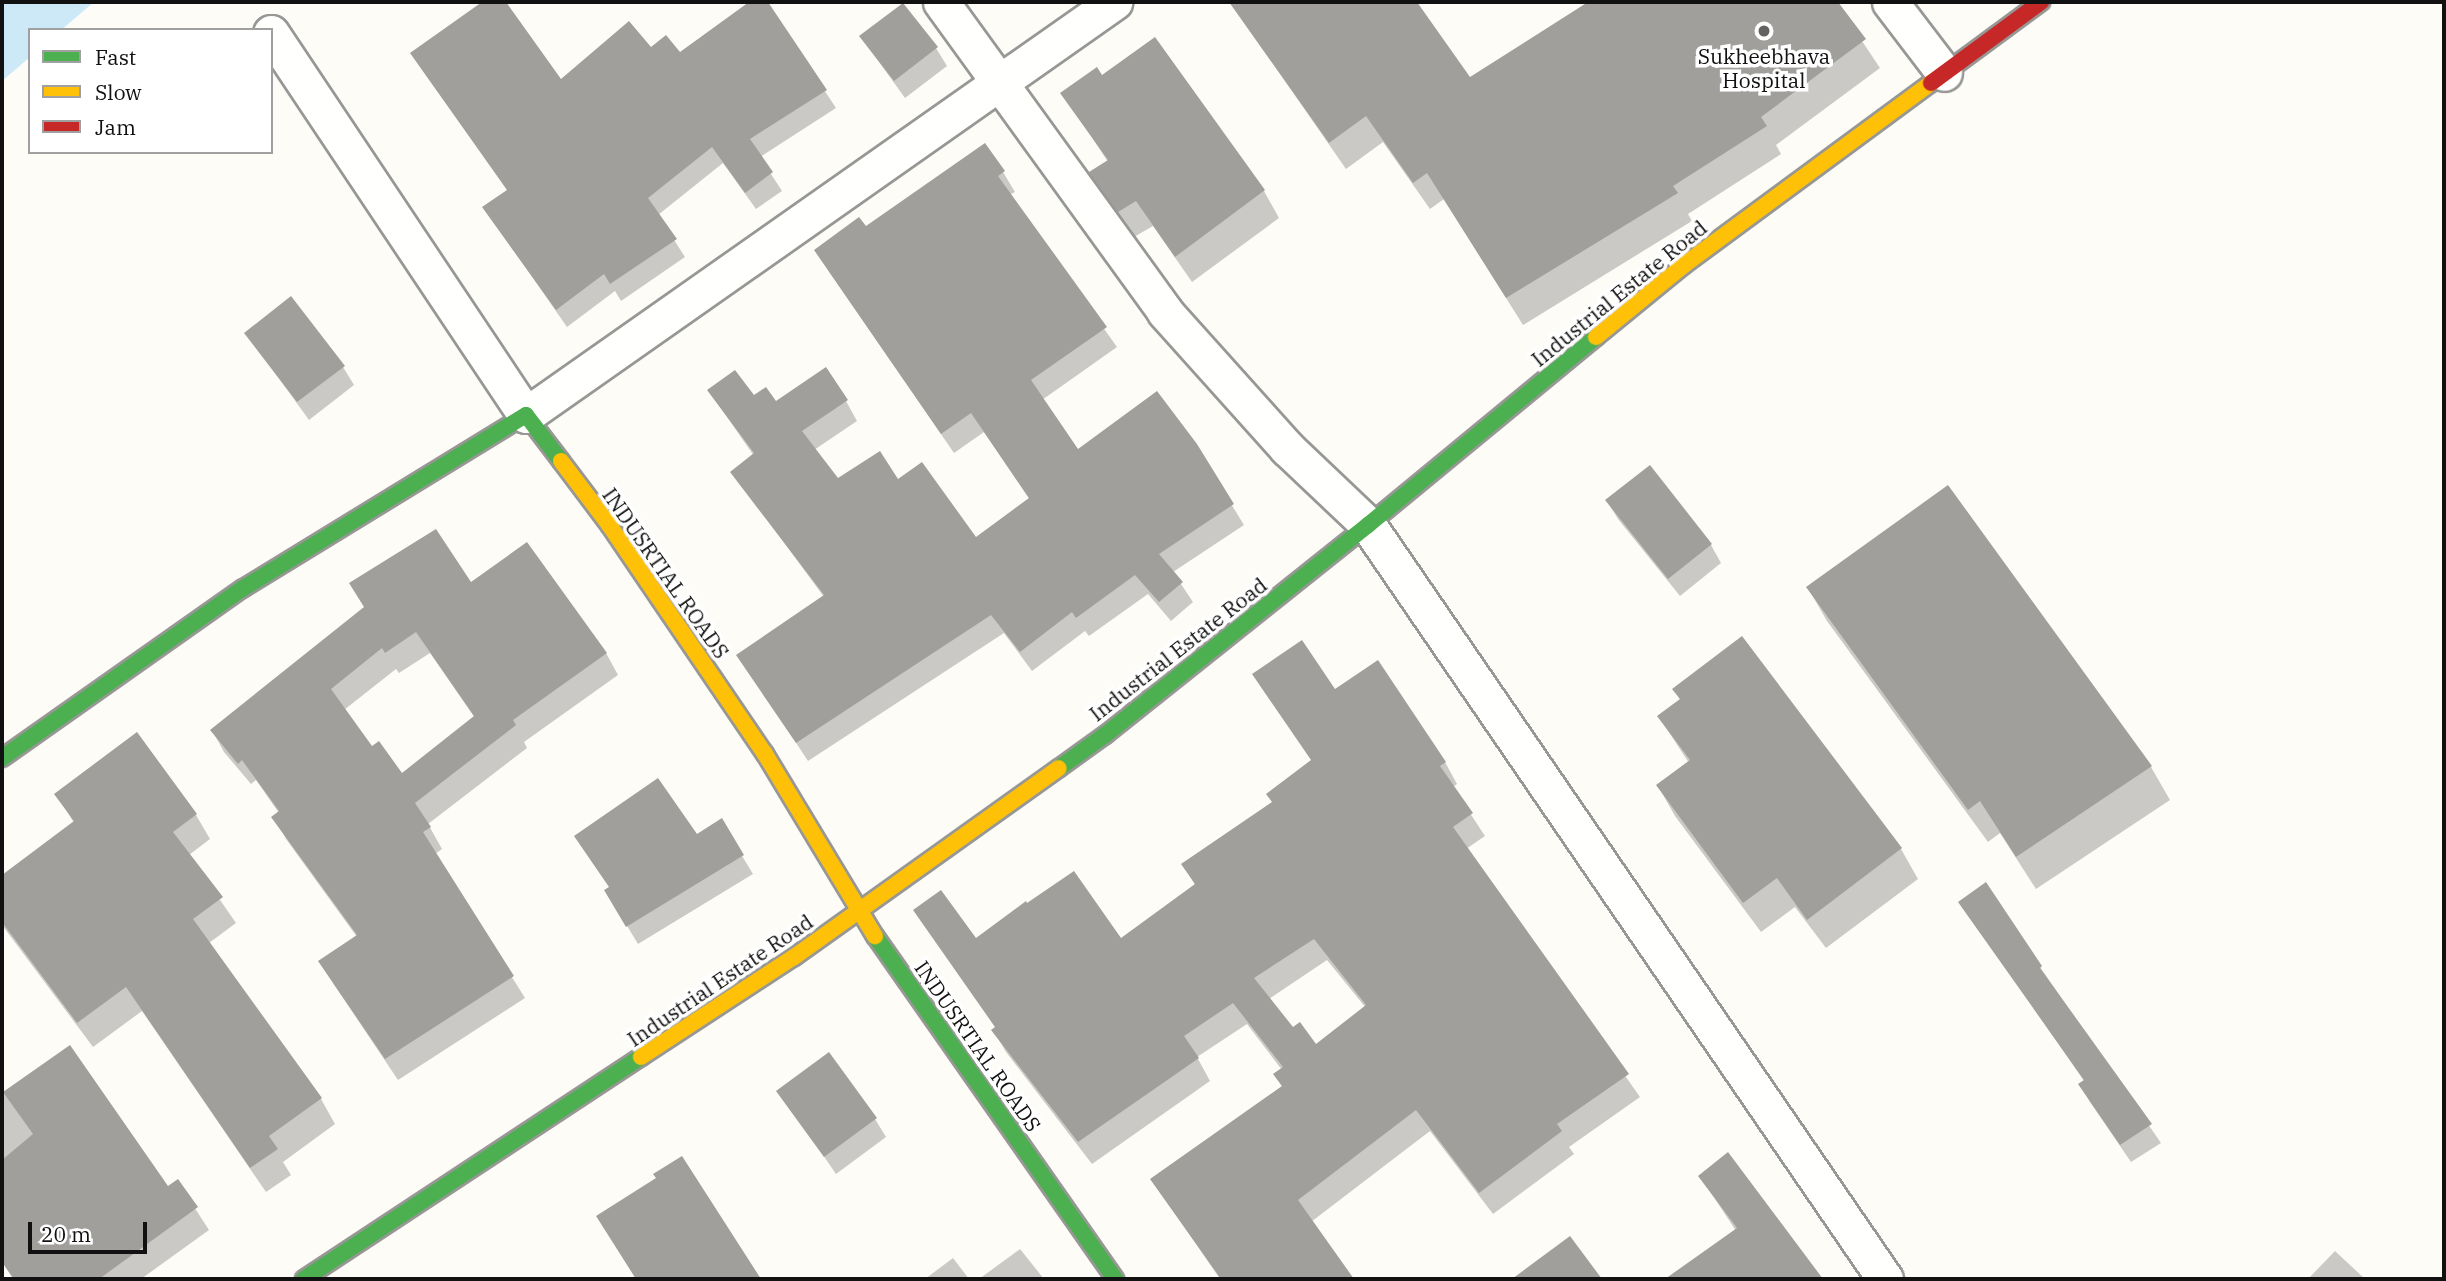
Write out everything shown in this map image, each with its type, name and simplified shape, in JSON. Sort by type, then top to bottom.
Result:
[{"type":"main road","name":"Industrial Estate Road","points":[[304,1279],[858,912],[1105,734],[1367,525],[1684,265],[2041,2]]},
{"type":"main road","points":[[2,758],[242,589],[526,415]]},
{"type":"main road","name":"INDUSRTIAL ROADS","points":[[526,415],[610,526],[765,754],[824,848],[858,912],[1115,1279]]},
{"type":"street","points":[[941,2],[1165,312],[1287,448],[1367,525],[1885,1279]]},
{"type":"street","points":[[273,36],[526,415],[1114,2]]},
{"type":"street","points":[[1889,2],[1944,73]]},
{"type":"water","points":[[2,2],[94,2],[63,28],[28,28],[28,59],[2,81]]},
{"type":"building","points":[[482,2],[506,2],[561,79],[629,21],[651,47],[666,35],[680,52],[749,2],[768,2],[827,90],[750,139],[773,172],[745,193],[712,147],[648,198],[677,239],[610,284],[604,274],[556,310],[482,207],[507,190],[410,53]]},
{"type":"building","points":[[1229,2],[1417,2],[1470,77],[1588,2],[1838,2],[1866,39],[1761,117],[1767,126],[1673,186],[1678,193],[1506,298],[1427,173],[1413,183],[1366,116],[1329,143]]},
{"type":"building","points":[[903,3],[938,47],[894,81],[859,36]]},
{"type":"building","points":[[1155,37],[1265,190],[1175,257],[1136,201],[1118,212],[1093,178],[1089,172],[1108,160],[1060,93],[1097,67],[1102,75]]},
{"type":"building","points":[[985,143],[1005,171],[998,176],[1107,327],[1031,380],[1078,449],[1157,391],[1197,444],[1234,504],[1159,554],[1183,582],[1159,602],[1135,575],[1076,618],[1072,612],[1020,652],[991,615],[796,743],[736,655],[824,595],[730,472],[754,453],[707,390],[735,370],[754,395],[766,387],[776,401],[826,367],[848,400],[802,431],[838,478],[880,451],[898,479],[922,462],[976,537],[1029,498],[971,413],[941,434],[814,250],[859,217],[866,226]]},
{"type":"building","points":[[291,296],[345,366],[297,402],[244,333]]},
{"type":"building","points":[[1650,465],[1712,544],[1668,579],[1605,500]]},
{"type":"building","points":[[1948,485],[2152,766],[2016,857],[1980,801],[1968,810],[1806,587]]},
{"type":"building","points":[[436,529],[471,582],[527,542],[607,653],[513,720],[516,725],[415,803],[431,827],[423,832],[514,976],[385,1059],[318,961],[357,935],[271,817],[279,811],[242,760],[238,764],[210,730],[364,607],[349,583]],"holes":[[[416,632],[474,716],[402,773],[379,741],[372,746],[331,689],[382,648],[385,653]]]},
{"type":"building","points":[[1742,636],[1902,848],[1807,920],[1777,878],[1743,903],[1656,785],[1690,760],[1657,716],[1680,699],[1672,689]]},
{"type":"building","points":[[1302,640],[1335,689],[1378,660],[1446,762],[1440,766],[1473,813],[1453,827],[1629,1074],[1557,1124],[1562,1131],[1479,1193],[1416,1110],[1298,1200],[1354,1279],[1221,1279],[1150,1179],[1282,1086],[1273,1074],[1283,1067],[1233,1003],[1184,1036],[1199,1058],[1078,1142],[991,1030],[995,1027],[913,910],[941,890],[976,938],[1026,901],[1027,903],[1074,871],[1121,938],[1195,884],[1181,864],[1272,802],[1266,794],[1311,760],[1252,674]],"holes":[[[1314,939],[1366,1005],[1316,1044],[1300,1022],[1293,1027],[1254,978]]]},
{"type":"building","points":[[137,732],[197,814],[173,832],[223,897],[193,919],[322,1098],[269,1136],[278,1149],[250,1168],[126,987],[77,1023],[2,922],[2,875],[74,821],[54,794]]},
{"type":"building","points":[[658,778],[697,834],[722,818],[744,855],[626,927],[604,890],[609,887],[574,836]]},
{"type":"building","points":[[1986,882],[2042,966],[2040,968],[2152,1124],[2120,1145],[2078,1084],[2084,1080],[1958,902]]},
{"type":"building","points":[[70,1045],[168,1186],[178,1179],[198,1207],[99,1279],[14,1279],[2,1262],[2,1160],[33,1134],[3,1092]]},
{"type":"building","points":[[829,1052],[877,1118],[824,1157],[776,1091]]},
{"type":"building","points":[[1728,1152],[1823,1279],[1665,1279],[1737,1228],[1698,1176]]},
{"type":"building","points":[[682,1156],[761,1279],[636,1279],[596,1216],[656,1178],[653,1174]]},
{"type":"building","points":[[1570,1236],[1602,1279],[1512,1279]]},
{"type":"traffic: fast","points":[[1059,768],[1105,735],[1368,525],[1596,337]]},
{"type":"traffic: fast","points":[[2,758],[242,589],[526,415],[561,461]]},
{"type":"traffic: fast","points":[[875,936],[1115,1279]]},
{"type":"traffic: fast","points":[[304,1279],[641,1057]]},
{"type":"traffic: slow","points":[[1596,337],[1684,265],[1931,83]]},
{"type":"traffic: slow","points":[[561,461],[610,526],[765,754],[875,936]]},
{"type":"traffic: slow","points":[[641,1057],[794,957],[1059,768]]},
{"type":"traffic: jam","points":[[1931,83],[2041,2]]},
{"type":"place","name":"Sukheebhava Hospital","points":[[1764,31]]}]
